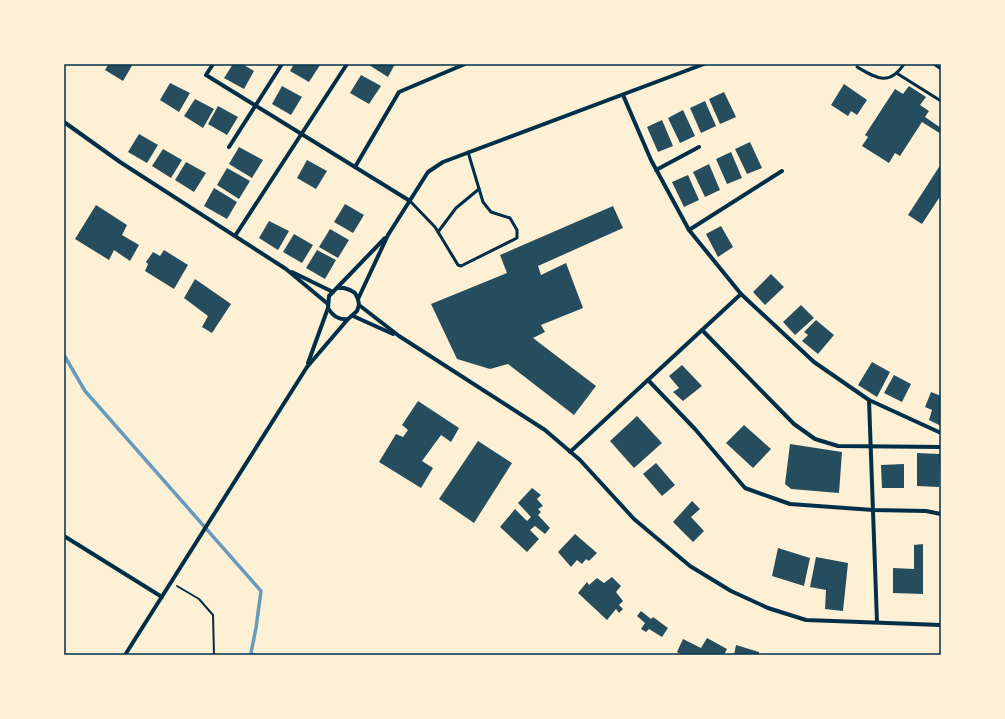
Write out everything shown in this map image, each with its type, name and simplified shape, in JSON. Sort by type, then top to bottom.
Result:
[{"type":"street","points":[[213,64],[206,75],[410,201]]},
{"type":"street","points":[[229,147],[282,64]]},
{"type":"street","points":[[235,236],[347,64]]},
{"type":"street","points":[[355,168],[399,92],[465,64]]},
{"type":"street","points":[[358,299],[388,235],[428,172],[443,162],[468,152],[704,64]]},
{"type":"street","points":[[623,95],[656,170],[689,230],[741,294],[814,362],[869,400],[941,433]]},
{"type":"street","points":[[64,122],[120,162],[286,269],[333,292]]},
{"type":"street","points":[[656,170],[699,147]]},
{"type":"street","points":[[689,230],[782,170]]},
{"type":"street","points":[[307,367],[328,306],[329,296],[388,235]]},
{"type":"street","points":[[286,269],[328,306],[336,318],[348,319]]},
{"type":"street","points":[[125,655],[307,367],[348,319],[357,311],[359,305],[355,294],[350,290],[338,288]]},
{"type":"street","points":[[570,452],[741,294]]},
{"type":"street","points":[[359,305],[399,336],[545,430],[580,460],[634,519],[690,566],[731,591],[768,608],[806,620],[941,625]]},
{"type":"street","points":[[352,316],[399,336]]},
{"type":"street","points":[[702,330],[794,424],[815,439],[838,446],[941,446]]},
{"type":"street","points":[[648,380],[695,429],[745,488],[790,504],[873,510],[926,511],[941,514]]},
{"type":"street","points":[[869,400],[877,622]]},
{"type":"street","points":[[64,536],[162,597]]},
{"type":"lane","points":[[857,67],[876,78],[888,78],[898,74],[904,64]]},
{"type":"lane","points":[[934,64],[941,68]]},
{"type":"lane","points":[[898,74],[941,102]]},
{"type":"lane","points":[[410,201],[438,232],[458,265],[461,266],[517,238],[517,230],[510,218],[491,212],[481,199],[468,152]]},
{"type":"lane","points":[[438,232],[456,208],[479,189]]},
{"type":"path","points":[[171,582],[199,599],[213,615],[214,655]]},
{"type":"building","points":[[106,64],[133,64],[123,81],[105,70],[108,65]]},
{"type":"building","points":[[233,64],[242,64],[254,71],[244,89],[224,78]]},
{"type":"building","points":[[294,64],[320,65],[309,82],[290,71]]},
{"type":"building","points":[[369,64],[395,64],[388,77]]},
{"type":"building","points":[[361,75],[381,86],[369,104],[350,93]]},
{"type":"building","points":[[170,83],[190,93],[179,112],[160,100]]},
{"type":"building","points":[[844,84],[867,100],[857,115],[851,111],[848,116],[831,105]]},
{"type":"building","points":[[282,86],[302,97],[291,115],[272,104]]},
{"type":"building","points":[[909,86],[926,97],[920,105],[929,111],[925,117],[941,128],[941,134],[922,122],[900,156],[895,153],[889,163],[862,146],[868,137],[865,135],[895,89],[903,94]]},
{"type":"building","points":[[724,92],[736,117],[720,124],[709,99]]},
{"type":"building","points":[[195,99],[214,109],[203,128],[184,116]]},
{"type":"building","points":[[705,101],[716,126],[701,133],[690,108]]},
{"type":"building","points":[[218,106],[238,117],[227,135],[208,124]]},
{"type":"building","points":[[683,110],[695,136],[680,143],[668,118]]},
{"type":"building","points":[[662,120],[673,146],[658,152],[647,127]]},
{"type":"building","points":[[139,134],[158,145],[147,163],[128,152]]},
{"type":"building","points":[[750,142],[762,168],[747,174],[735,149]]},
{"type":"building","points":[[239,147],[263,160],[252,178],[229,164]]},
{"type":"building","points":[[163,149],[182,160],[171,178],[152,166]]},
{"type":"building","points":[[731,152],[742,178],[727,184],[716,159]]},
{"type":"building","points":[[307,160],[327,171],[316,189],[297,178]]},
{"type":"building","points":[[186,162],[206,173],[194,192],[175,180]]},
{"type":"building","points":[[709,164],[720,190],[705,197],[693,172]]},
{"type":"building","points":[[941,164],[941,195],[922,224],[908,215]]},
{"type":"building","points":[[227,168],[250,181],[239,199],[217,185]]},
{"type":"building","points":[[688,175],[699,200],[684,207],[672,182]]},
{"type":"building","points":[[214,188],[237,202],[227,219],[204,206]]},
{"type":"building","points":[[345,204],[364,215],[353,233],[334,222]]},
{"type":"building","points":[[96,205],[127,225],[122,235],[139,245],[130,261],[114,250],[109,260],[75,239]]},
{"type":"building","points":[[613,206],[623,228],[538,266],[541,275],[566,263],[583,308],[541,325],[545,332],[533,338],[596,386],[574,415],[508,364],[490,369],[457,359],[431,304],[507,273],[500,255]]},
{"type":"building","points":[[269,221],[289,231],[278,250],[259,238]]},
{"type":"building","points":[[721,226],[733,247],[718,257],[706,234]]},
{"type":"building","points":[[330,229],[349,240],[338,258],[319,247]]},
{"type":"building","points":[[294,234],[313,245],[302,263],[283,252]]},
{"type":"building","points":[[164,250],[188,265],[174,289],[145,271],[148,264],[146,262],[153,252],[160,256]]},
{"type":"building","points":[[317,250],[336,260],[325,279],[306,268]]},
{"type":"building","points":[[771,274],[784,287],[765,305],[753,292]]},
{"type":"building","points":[[195,279],[231,304],[212,333],[202,327],[208,316],[184,298]]},
{"type":"building","points":[[801,305],[814,318],[795,335],[783,322]]},
{"type":"building","points":[[816,320],[834,335],[818,354],[802,341],[808,335],[804,332]]},
{"type":"building","points":[[872,362],[890,372],[877,397],[858,385]]},
{"type":"building","points":[[682,365],[702,386],[683,401],[673,392],[679,388],[669,376]]},
{"type":"building","points":[[894,375],[911,384],[902,402],[884,393]]},
{"type":"building","points":[[931,392],[941,396],[941,426],[929,420],[932,410],[925,407]]},
{"type":"building","points":[[418,401],[459,428],[451,442],[441,435],[422,461],[433,468],[421,488],[379,462],[396,434],[403,437],[408,430],[402,425]]},
{"type":"building","points":[[637,416],[662,443],[634,468],[610,441]]},
{"type":"building","points":[[744,425],[771,449],[753,468],[726,443]]},
{"type":"building","points":[[478,441],[512,463],[474,523],[439,499]]},
{"type":"building","points":[[790,444],[842,452],[839,493],[791,489],[785,484]]},
{"type":"building","points":[[917,453],[940,454],[939,487],[917,486]]},
{"type":"building","points":[[656,463],[675,485],[662,496],[643,474]]},
{"type":"building","points":[[904,464],[904,488],[882,488],[881,465]]},
{"type":"building","points":[[532,488],[541,495],[537,499],[543,506],[538,509],[541,512],[538,515],[550,528],[545,534],[535,526],[530,530],[539,539],[527,552],[500,527],[515,509],[527,521],[531,517],[518,503]]},
{"type":"building","points":[[692,501],[700,509],[691,517],[704,531],[693,542],[673,522]]},
{"type":"building","points":[[575,534],[597,553],[589,561],[586,559],[582,564],[577,560],[571,567],[558,552]]},
{"type":"building","points":[[923,544],[923,594],[893,593],[893,568],[914,569],[914,545]]},
{"type":"building","points":[[778,548],[810,558],[804,586],[772,576]]},
{"type":"building","points":[[816,557],[848,563],[843,611],[825,609],[826,590],[810,587]]},
{"type":"building","points":[[612,577],[621,586],[616,592],[623,601],[619,605],[623,609],[619,613],[616,609],[607,620],[578,593],[587,582],[589,585],[597,578],[604,583]]},
{"type":"building","points":[[641,611],[651,619],[653,617],[668,628],[662,637],[649,629],[646,632],[641,629],[645,623],[637,616]]},
{"type":"building","points":[[707,638],[727,649],[724,655],[682,655],[677,652],[683,639],[701,648]]},
{"type":"building","points":[[736,645],[759,652],[759,655],[734,655]]},
{"type":"waterway","points":[[64,355],[85,391],[261,591],[251,653],[253,655]]}]
